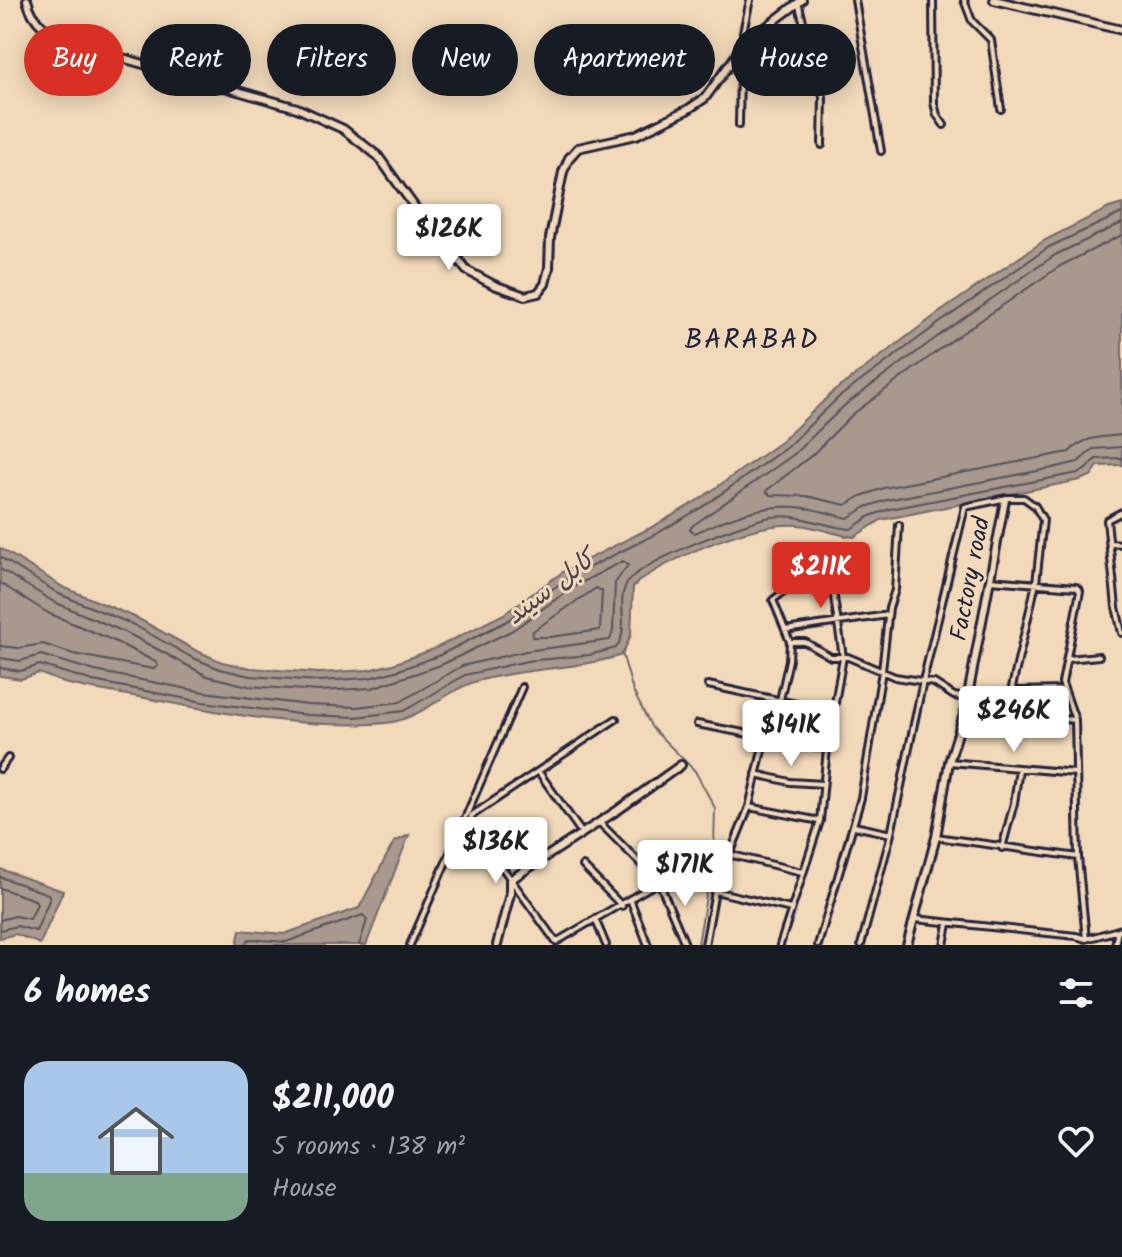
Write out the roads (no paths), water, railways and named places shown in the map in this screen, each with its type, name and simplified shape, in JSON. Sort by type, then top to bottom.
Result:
[{"type":"street","points":[[27,0],[31,14],[47,33],[70,43],[297,108],[343,129],[378,156],[424,220],[466,270],[494,285],[525,296],[538,293],[545,284],[550,238],[563,172],[569,158],[578,148],[636,135],[687,110],[705,98],[731,62]]},
{"type":"street","points":[[745,24],[750,0]]},
{"type":"street","points":[[855,0],[881,151]]},
{"type":"street","points":[[933,0],[934,103],[944,125]]},
{"type":"street","points":[[964,0],[972,21],[989,36],[993,46],[1001,109]]},
{"type":"street","points":[[994,0],[1122,30]]},
{"type":"street","points":[[770,24],[800,1],[823,97],[822,145]]},
{"type":"street","points":[[739,125],[740,96]]},
{"type":"street","points":[[861,945],[891,834],[923,681],[965,507],[1013,497],[1024,498],[1035,506],[1043,520],[1036,583],[1012,687],[1016,691],[1063,690]]},
{"type":"street","name":"Factory road","points":[[907,945],[936,837],[949,762],[965,711],[1005,500]]},
{"type":"street","points":[[1122,512],[1107,520],[1122,633]]},
{"type":"street","points":[[818,945],[854,826],[882,671],[888,615],[895,590],[899,525]]},
{"type":"street","points":[[1111,543],[1122,544]]},
{"type":"street","points":[[705,945],[715,891],[749,807],[765,737],[780,700],[790,642],[773,600],[828,558],[843,657],[827,749],[820,821],[780,945]]},
{"type":"street","points":[[1114,574],[1122,576]]},
{"type":"street","points":[[990,580],[1079,589],[1062,683],[1075,720],[1078,857],[1086,939]]},
{"type":"street","points":[[785,630],[888,615]]},
{"type":"street","points":[[790,642],[801,641],[831,657],[843,657],[905,679],[934,683],[954,696],[967,698]]},
{"type":"street","points":[[1068,659],[1099,656]]},
{"type":"street","points":[[708,685],[833,712]]},
{"type":"street","points":[[410,945],[522,687]]},
{"type":"street","points":[[965,711],[1075,720]]},
{"type":"street","points":[[616,719],[471,816],[473,827],[556,942],[698,859]]},
{"type":"street","points":[[697,724],[827,749]]},
{"type":"street","points":[[0,769],[8,758]]},
{"type":"street","points":[[949,762],[1076,773]]},
{"type":"street","points":[[510,880],[681,765]]},
{"type":"street","points":[[1002,848],[1019,769]]},
{"type":"street","points":[[538,771],[581,832]]},
{"type":"street","points":[[756,774],[790,782],[823,784]]},
{"type":"street","points":[[749,807],[820,821]]},
{"type":"street","points":[[599,822],[659,882],[685,944]]},
{"type":"street","points":[[854,826],[891,834]]},
{"type":"street","points":[[936,837],[1078,857]]},
{"type":"street","points":[[732,855],[802,872]]},
{"type":"street","points":[[583,866],[622,906]]},
{"type":"street","points":[[497,945],[510,894],[510,880]]},
{"type":"street","points":[[715,891],[792,909]]},
{"type":"street","points":[[630,899],[648,945]]},
{"type":"street","points":[[914,919],[1086,939],[1120,930]]},
{"type":"street","points":[[596,921],[606,945]]},
{"type":"street","points":[[944,945],[948,923]]},
{"type":"street","points":[[1115,945],[1120,930]]},
{"type":"water","name":"کابل سيند","points":[[1122,204],[1122,465],[1098,466],[1091,476],[1080,480],[881,520],[854,537],[799,525],[760,528],[739,534],[656,570],[633,587],[631,635],[622,655],[472,683],[417,713],[393,722],[326,724],[267,719],[92,689],[39,673],[21,679],[0,676],[0,548],[63,587],[137,618],[222,662],[251,668],[319,673],[368,670],[434,649],[504,614],[564,571],[700,499],[782,441],[833,392],[937,314],[1045,240]]},
{"type":"water","points":[[409,835],[366,945],[237,945],[240,930],[284,934],[359,908],[394,842]]},
{"type":"water","points":[[0,869],[63,891],[40,944],[16,934],[0,938]]},
{"type":"waterway","points":[[622,653],[633,691],[652,728],[695,771],[715,808],[714,847],[698,945]]},
{"type":"district","name":"BARABAD","points":[[752,340]]}]
